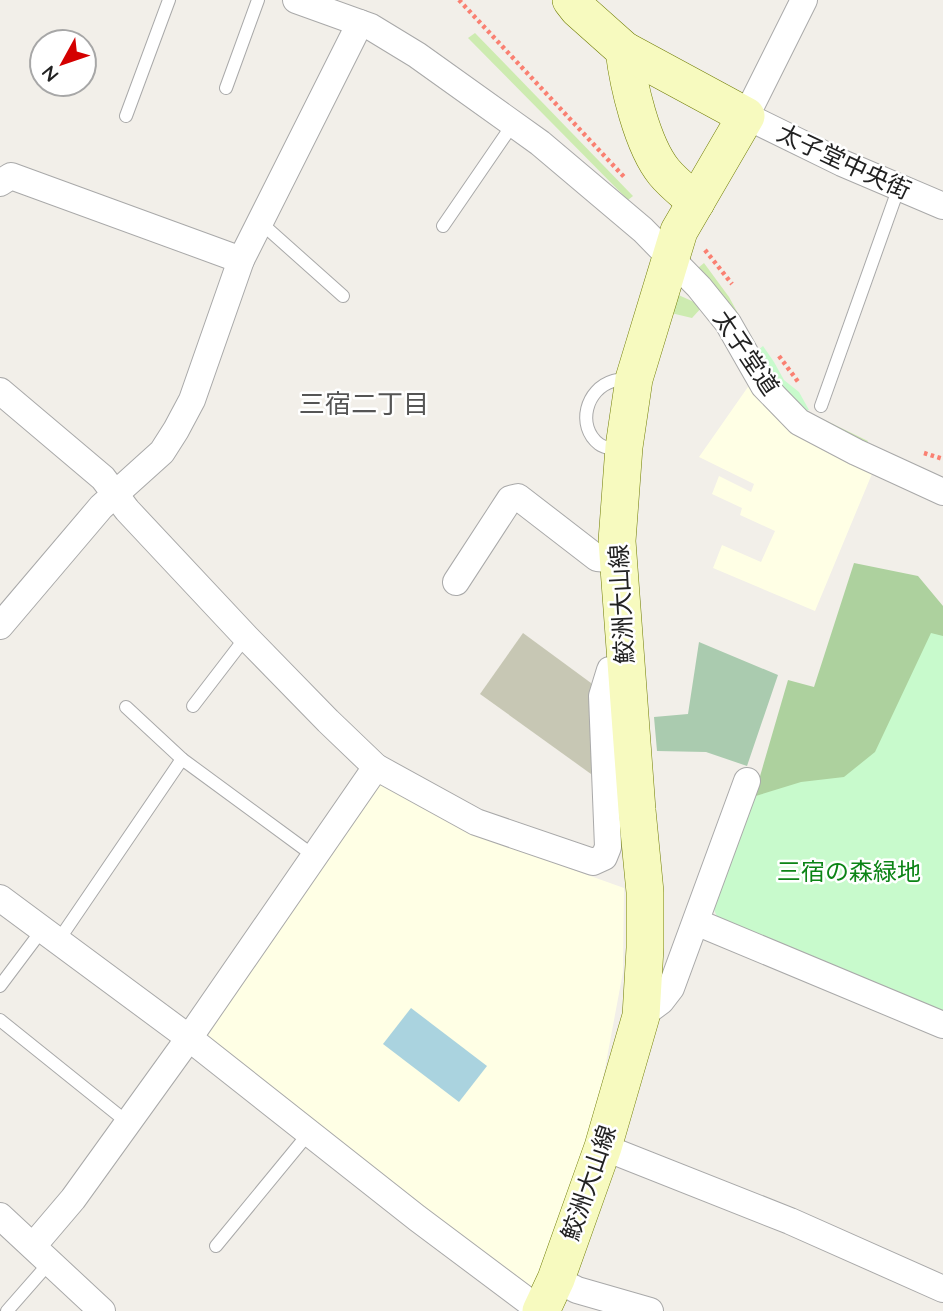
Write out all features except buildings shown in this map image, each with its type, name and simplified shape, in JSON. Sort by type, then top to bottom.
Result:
[{"type":"main road","points":[[584,8],[624,50],[746,116]]},
{"type":"main road","points":[[624,50],[628,80],[650,150],[664,172],[696,202]]},
{"type":"main road","name":"鮫洲大山線","points":[[546,1300],[603,1147],[641,1016],[645,892],[636,810],[618,541],[624,451],[634,381],[679,231],[746,116]]},
{"type":"street","name":"太子堂道","points":[[296,0],[371,27],[417,55],[540,143],[618,208],[699,287],[728,323],[764,386],[799,422],[943,492]]},
{"type":"street","points":[[746,116],[804,0]]},
{"type":"street","points":[[0,626],[114,494],[162,452],[176,430],[192,400],[241,260],[360,23]]},
{"type":"street","name":"太子堂中央街","points":[[746,116],[842,163],[943,206]]},
{"type":"street","points":[[0,183],[11,176],[241,260]]},
{"type":"street","points":[[0,391],[103,478],[127,510],[246,637],[376,766],[476,822],[593,862],[604,857],[608,847],[602,696],[610,670],[626,668]]},
{"type":"street","points":[[456,582],[510,499],[518,497],[597,558],[619,559]]},
{"type":"street","points":[[41,1254],[73,1199],[189,1038],[376,766]]},
{"type":"street","points":[[641,1016],[661,1001],[671,988],[747,781]]},
{"type":"street","points":[[0,898],[189,1038],[417,1218],[546,1300],[577,1290],[650,1311]]},
{"type":"street","points":[[696,922],[943,1025]]},
{"type":"street","points":[[603,1147],[790,1221],[943,1289]]},
{"type":"street","points":[[0,1216],[102,1311]]},
{"type":"lane","points":[[126,116],[169,0]]},
{"type":"lane","points":[[226,88],[258,0]]},
{"type":"lane","points":[[443,226],[513,124]]},
{"type":"lane","points":[[821,406],[899,187]]},
{"type":"lane","points":[[260,222],[343,296]]},
{"type":"lane","points":[[193,706],[246,637]]},
{"type":"lane","points":[[126,707],[182,759],[314,856]]},
{"type":"lane","points":[[0,986],[50,936],[182,759]]},
{"type":"lane","points":[[0,1020],[127,1122]]},
{"type":"lane","points":[[216,1246],[309,1133]]},
{"type":"lane","points":[[7,1311],[41,1254]]},
{"type":"shaded area","points":[[750,384],[874,469],[815,611],[713,568],[722,545],[761,562],[775,531],[740,515],[742,508],[712,494],[719,476],[751,492],[754,484],[699,457]]},
{"type":"shaded area","points":[[523,633],[591,683],[591,774],[480,694]]},
{"type":"shaded area","points":[[699,642],[778,675],[747,766],[706,752],[657,751],[654,717],[688,714]]},
{"type":"shaded area","points":[[382,782],[418,806],[470,833],[624,888],[623,972],[591,1143],[533,1287],[523,1287],[209,1043],[206,1030],[374,784]]},
{"type":"green space","points":[[475,33],[633,196],[628,200],[468,38]]},
{"type":"green space","points":[[704,263],[729,297],[758,350],[793,398],[806,411],[868,441],[863,449],[804,418],[776,389],[698,268]]},
{"type":"green space","points":[[674,293],[703,306],[692,318],[671,313]]},
{"type":"green space","points":[[763,346],[784,380],[799,392],[809,410],[805,411],[778,380],[758,350]]},
{"type":"green space","points":[[854,563],[918,576],[943,606],[943,756],[721,910],[788,680],[814,687]]},
{"type":"green space","name":"三宿の森緑地","points":[[931,633],[943,636],[943,1011],[718,919],[712,905],[749,798],[801,782],[844,777],[875,752]]},
{"type":"water","points":[[411,1008],[487,1066],[459,1102],[383,1044]]},
{"type":"district","name":"三宿二丁目","points":[[364,404]]}]
